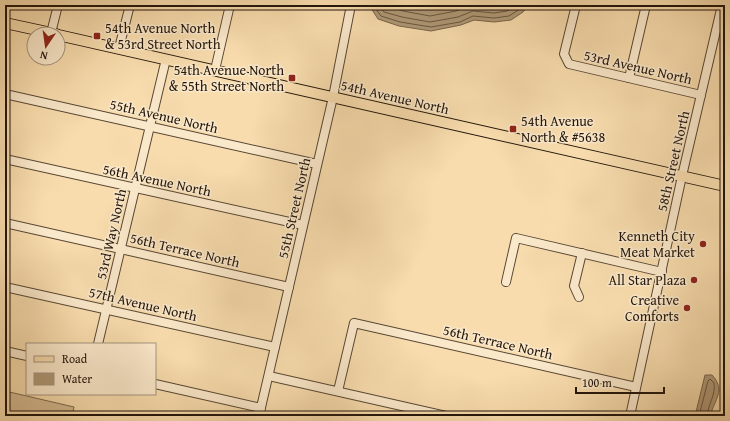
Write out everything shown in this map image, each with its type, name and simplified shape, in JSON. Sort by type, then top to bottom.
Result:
[{"type":"main road","name":"54th Avenue North","points":[[5,22],[26,27]]},
{"type":"main road","name":"54th Avenue North","points":[[66,36],[725,186]]},
{"type":"street","points":[[56,26],[58,5]]},
{"type":"street","points":[[119,48],[130,5]]},
{"type":"street","points":[[215,70],[230,5]]},
{"type":"street","name":"55th Street North","points":[[260,412],[333,97],[351,5]]},
{"type":"street","name":"53rd Avenue North","points":[[576,5],[564,54],[569,64],[701,95]]},
{"type":"street","points":[[629,78],[646,5]]},
{"type":"street","name":"58th Street North","points":[[630,416],[682,176],[722,5]]},
{"type":"street","name":"53rd Way North","points":[[98,343],[122,249],[166,59]]},
{"type":"street","name":"55th Avenue North","points":[[5,94],[317,164]]},
{"type":"street","name":"56th Avenue North","points":[[5,159],[303,225]]},
{"type":"street","name":"56th Terrace North","points":[[5,223],[289,287]]},
{"type":"street","points":[[506,282],[516,238],[662,272]]},
{"type":"street","points":[[579,297],[574,286],[582,253]]},
{"type":"street","name":"57th Avenue North","points":[[5,287],[275,347]]},
{"type":"street","name":"56th Terrace North","points":[[338,391],[354,323],[636,387]]},
{"type":"street","points":[[5,351],[26,356]]},
{"type":"street","points":[[269,376],[446,416]]},
{"type":"street","points":[[156,384],[260,412]]},
{"type":"shaded area","points":[[5,391],[74,407],[72,416],[5,416]]},
{"type":"water","points":[[369,5],[528,5],[523,12],[511,20],[494,22],[474,20],[461,25],[431,31],[399,26],[378,19]]},
{"type":"water","points":[[705,375],[712,375],[716,380],[719,390],[718,395],[710,416],[695,416]]},
{"type":"place","name":"54th Avenue North & 53rd Street North","points":[[97,36]]},
{"type":"place","name":"54th Avenue North & 55th Street North","points":[[292,78]]},
{"type":"place","name":"54th Avenue North & #5638","points":[[513,129]]},
{"type":"place","name":"Kenneth City Meat Market","points":[[703,244]]},
{"type":"place","name":"All Star Plaza","points":[[694,280]]},
{"type":"place","name":"Creative Comforts","points":[[687,308]]}]
